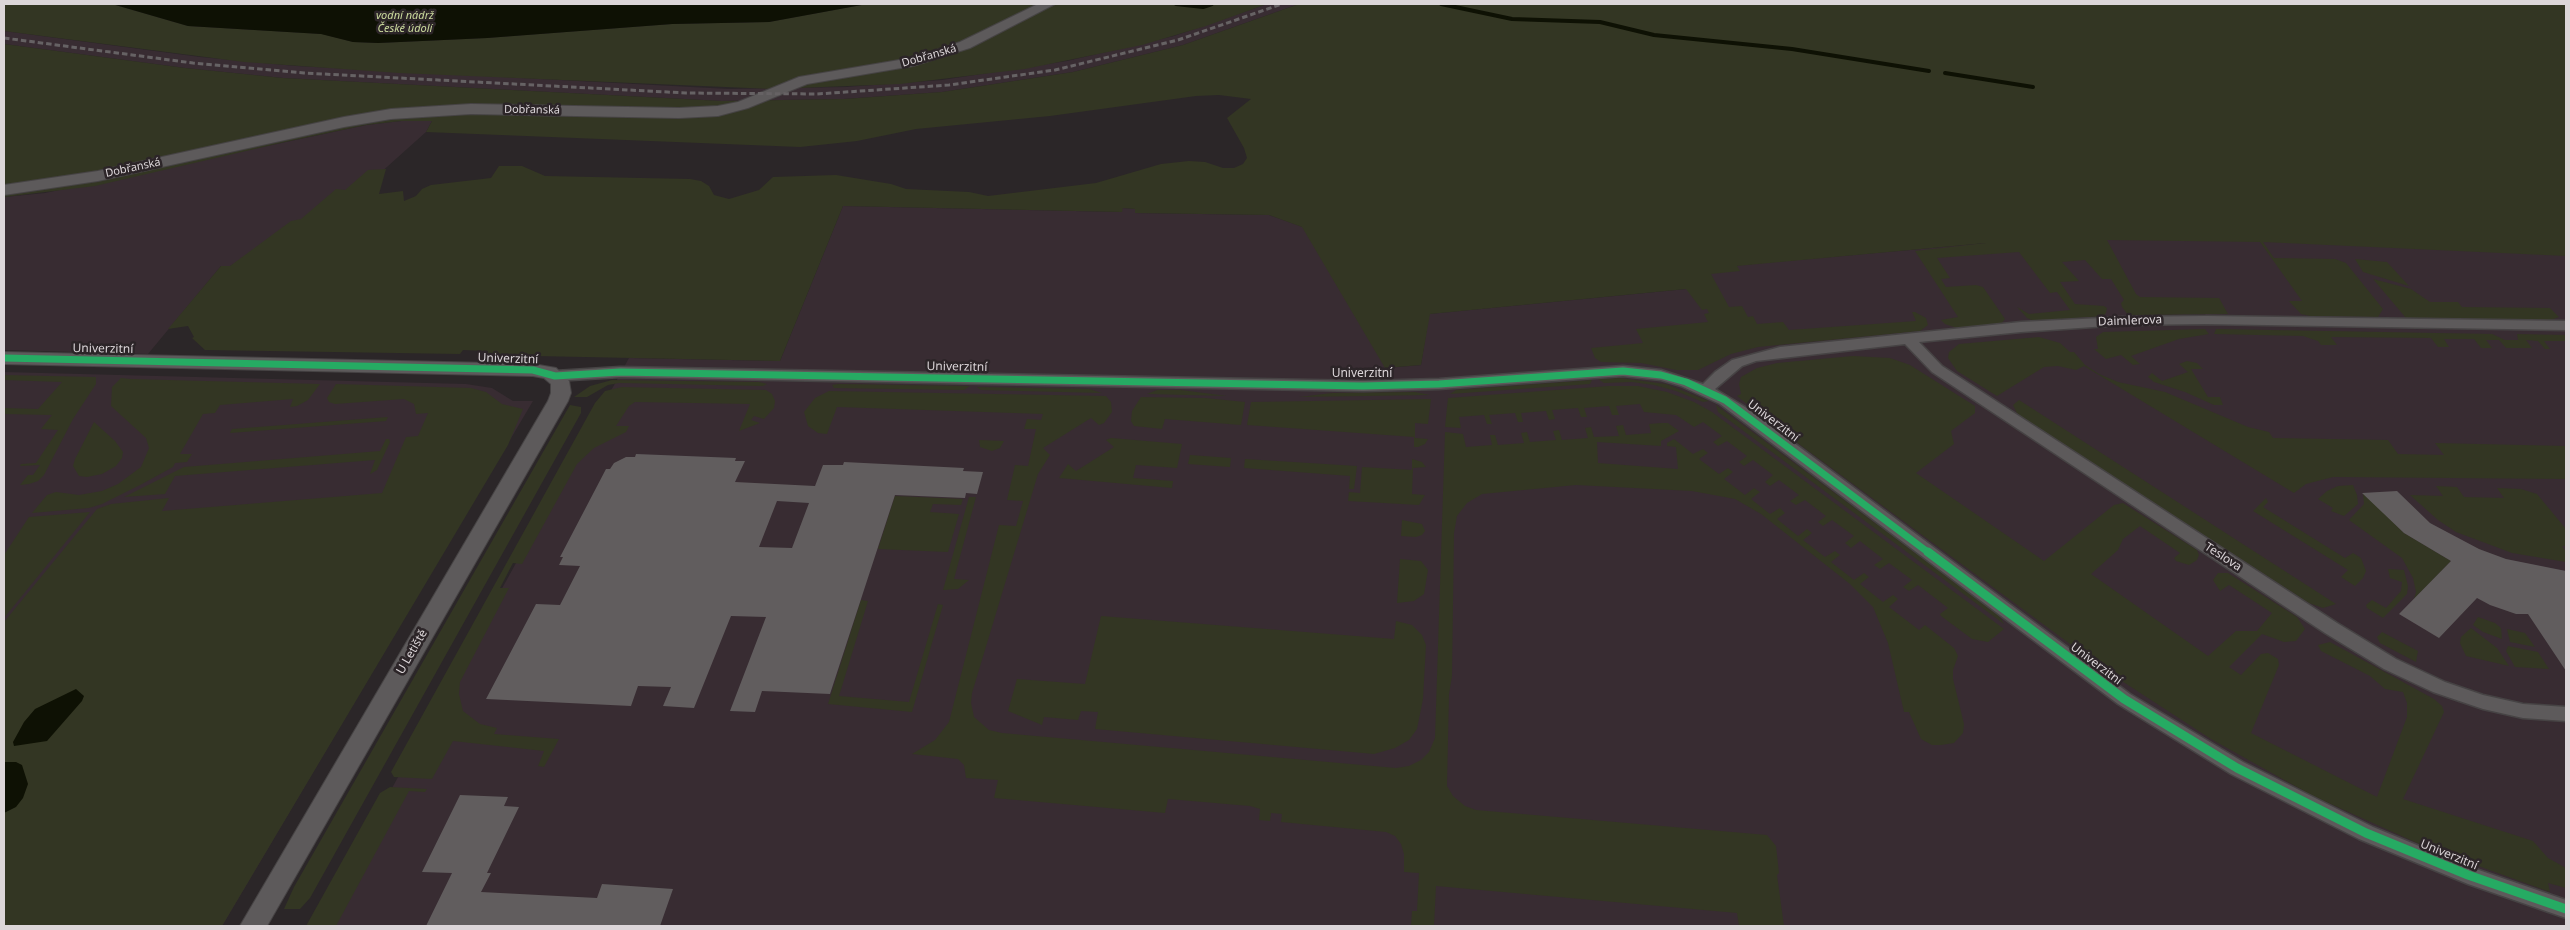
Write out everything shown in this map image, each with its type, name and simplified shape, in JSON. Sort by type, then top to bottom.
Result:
[{"type":"street","name":"Dobřanská","points":[[4,190],[98,176],[344,122],[392,114],[471,109],[679,113],[718,111],[742,105],[804,80],[913,62],[939,54],[965,45],[1048,4]]},
{"type":"street","name":"Daimlerova","points":[[1706,390],[1720,375],[1737,363],[1754,357],[2021,326],[2158,320],[2566,326]]},
{"type":"street","name":"Teslova","points":[[1908,339],[1937,369],[2323,623],[2390,664],[2439,687],[2483,702],[2523,711],[2566,714]]},
{"type":"street","name":"Univerzitní","points":[[4,358],[533,370],[555,376],[620,372],[1363,386],[1439,384],[1623,371],[1661,375],[1706,390],[1745,414],[2124,699],[2237,768],[2366,833],[2468,875],[2566,909]]},
{"type":"street","name":"U Letiště","points":[[253,926],[558,401],[562,387],[555,376]]},
{"type":"shaded area","points":[[1267,4],[1299,4],[1183,45],[1073,72],[942,92],[844,99],[722,101],[283,78],[185,68],[4,44],[4,31],[200,57],[296,66],[729,89],[846,87],[942,80],[1067,61],[1174,36]]},
{"type":"shaded area","points":[[401,121],[432,121],[426,132],[330,218],[230,266],[221,266],[148,354],[4,350],[4,197],[45,193],[366,125]]},
{"type":"shaded area","points":[[843,206],[1121,212],[1122,208],[1136,209],[1135,213],[1269,215],[1303,227],[1386,368],[1421,365],[1429,314],[1686,289],[1696,269],[2089,234],[2566,244],[2566,926],[316,926],[629,358],[780,361]]},
{"type":"shaded area","points":[[4,372],[466,384],[492,388],[513,401],[533,401],[222,926],[4,926]]},
{"type":"green space","points":[[4,4],[112,4],[188,26],[322,34],[353,42],[378,43],[487,38],[672,24],[769,22],[867,4],[1267,4],[1206,26],[1142,45],[1025,69],[900,84],[772,89],[399,73],[244,62],[4,31]]},
{"type":"green space","points":[[1299,4],[2566,4],[2566,256],[2263,242],[2274,258],[2335,259],[2346,263],[2383,309],[2378,317],[2310,316],[2301,314],[2289,301],[2302,301],[2260,242],[2107,240],[2136,294],[2140,297],[2219,298],[2228,314],[2128,315],[2122,307],[2121,303],[2124,300],[2111,279],[2102,279],[2085,260],[2062,262],[2079,281],[2060,282],[2075,304],[2104,306],[2107,308],[2106,313],[2103,316],[2034,321],[2027,318],[2017,307],[2029,314],[2070,310],[2057,292],[2050,293],[2019,252],[1937,258],[1950,278],[1941,279],[1946,287],[1976,285],[1983,287],[2005,319],[2001,324],[1957,328],[1945,324],[1941,320],[1958,317],[1915,251],[1986,243],[1737,266],[1740,271],[1711,274],[1729,307],[1742,306],[1748,317],[1753,316],[1757,324],[1783,322],[1789,330],[1916,321],[1912,312],[1915,312],[1926,318],[1928,325],[1920,331],[1758,347],[1731,354],[1698,370],[1676,370],[1641,363],[1601,362],[1595,358],[1591,348],[1643,343],[1636,329],[1708,322],[1704,314],[1709,313],[1707,309],[1702,310],[1686,289],[1430,314],[1421,365],[1385,368],[1302,227],[1269,215],[1135,213],[1135,209],[1123,208],[1122,212],[843,206],[780,361],[486,355],[488,351],[463,350],[460,354],[205,350],[192,338],[194,337],[188,326],[168,329],[221,266],[230,266],[291,221],[301,219],[336,189],[345,190],[368,170],[386,169],[379,194],[403,191],[404,201],[416,196],[422,189],[431,185],[491,178],[499,166],[522,166],[545,176],[690,179],[701,181],[709,186],[714,195],[729,199],[759,190],[773,177],[836,175],[891,184],[906,189],[969,192],[988,196],[1096,183],[1161,164],[1189,161],[1205,162],[1223,168],[1234,168],[1243,164],[1247,158],[1244,148],[1227,118],[1251,99],[1219,95],[1196,96],[1050,116],[916,129],[857,141],[800,147],[426,132],[432,121],[401,121],[366,125],[285,142],[95,186],[4,197],[4,44],[185,68],[283,78],[722,101],[844,99],[942,92],[1073,72],[1183,45]]},
{"type":"green space","points":[[2355,259],[2387,262],[2409,286],[2363,272]]},
{"type":"green space","points":[[2373,279],[2411,289],[2430,302],[2458,302],[2462,307],[2550,308],[2559,317],[2551,320],[2406,318]]},
{"type":"green space","points":[[2205,329],[2209,334],[2179,339],[2131,356],[2140,364],[2133,365],[2121,355],[2106,359],[2094,349],[2098,349],[2096,337],[2103,332]]},
{"type":"green space","points":[[2216,329],[2492,334],[2505,340],[2518,340],[2517,334],[2566,335],[2566,341],[2544,341],[2550,349],[2545,349],[2538,341],[2526,340],[2532,348],[2506,348],[2499,340],[2486,340],[2492,348],[2481,348],[2474,339],[2444,339],[2449,347],[2438,347],[2431,338],[2331,337],[2337,345],[2321,345],[2318,341],[2303,336],[2214,334]]},
{"type":"green space","points":[[2039,337],[2060,343],[2070,352],[2074,352],[2085,365],[2099,374],[2118,382],[2165,392],[2248,427],[2269,432],[2273,438],[2388,440],[2398,454],[2444,455],[2435,443],[2566,446],[2566,479],[2333,477],[2306,484],[2294,493],[2084,366],[2076,370],[2058,366],[2044,367],[1997,396],[1957,371],[1948,358],[1949,352],[1959,344]]},
{"type":"green space","points":[[1853,356],[1890,358],[1910,365],[1975,406],[1975,413],[1951,431],[1954,444],[1916,473],[2044,561],[2114,505],[2123,503],[2197,550],[2199,555],[2197,560],[2189,565],[2176,561],[2174,558],[2180,553],[2140,526],[2123,539],[2118,550],[2091,574],[2208,656],[2236,631],[2257,631],[2272,613],[2229,585],[2220,591],[2213,580],[2218,573],[2228,573],[2297,617],[2305,629],[2296,641],[2284,642],[2262,634],[2229,667],[2241,675],[2261,654],[2268,653],[2278,659],[2279,665],[2251,733],[2377,797],[2407,717],[2407,703],[2403,692],[2385,689],[2370,676],[2321,651],[2318,645],[2330,642],[2434,699],[2442,706],[2444,712],[2403,799],[2533,841],[2548,858],[2566,868],[2566,888],[2548,883],[2550,892],[2426,847],[2313,796],[2211,739],[2108,672],[1765,419],[1737,396],[1741,394],[1739,384],[1741,377],[1757,368],[1777,363]]},
{"type":"green space","points":[[2187,361],[2197,363],[2203,369],[2191,369],[2208,397],[2220,397],[2223,405],[2214,405],[2185,392],[2154,382],[2148,377],[2152,373],[2162,381],[2188,372],[2179,364]]},
{"type":"green space","points":[[4,375],[96,377],[96,384],[73,419],[44,475],[38,481],[29,484],[20,485],[28,475],[33,475],[40,465],[20,466],[21,464],[36,463],[58,430],[41,429],[52,415],[4,414],[4,408],[38,409],[62,382],[4,380]]},
{"type":"green space","points":[[121,378],[320,384],[308,400],[297,406],[290,407],[293,399],[220,405],[215,413],[203,414],[180,454],[192,454],[187,462],[175,463],[173,467],[102,504],[89,508],[32,513],[47,495],[56,492],[79,495],[102,491],[118,484],[141,467],[149,448],[146,438],[111,406],[112,387]]},
{"type":"green space","points":[[1620,378],[1666,384],[1709,401],[1703,402],[1676,391],[1654,385],[1632,382],[1604,383],[1598,379]]},
{"type":"green space","points":[[612,380],[759,382],[767,384],[763,386],[619,383],[608,385],[587,397],[574,397],[590,386]]},
{"type":"green space","points":[[1592,380],[1590,384],[1450,394],[1456,390]]},
{"type":"green space","points":[[336,384],[471,388],[486,392],[502,404],[523,409],[508,445],[222,926],[4,926],[4,622],[97,509],[111,504],[169,498],[162,511],[382,493],[406,437],[418,436],[428,413],[416,414],[414,404],[404,399],[335,404],[329,402],[327,398]]},
{"type":"green space","points":[[832,385],[970,386],[964,390],[834,388]]},
{"type":"green space","points":[[1609,386],[1638,386],[1667,392],[1694,402],[1712,412],[2004,629],[1988,642],[1972,639],[1941,616],[1940,614],[1948,608],[1918,585],[1909,591],[1903,587],[1912,580],[1889,563],[1880,569],[1874,565],[1883,559],[1860,541],[1851,548],[1845,543],[1854,536],[1832,520],[1823,526],[1818,522],[1826,516],[1805,500],[1796,505],[1790,501],[1799,495],[1779,480],[1770,486],[1765,482],[1773,475],[1753,460],[1744,466],[1739,462],[1747,456],[1727,441],[1718,446],[1713,442],[1722,436],[1703,422],[1694,427],[1676,415],[1644,412],[1640,404],[1616,406],[1619,415],[1612,415],[1609,406],[1584,408],[1587,417],[1581,417],[1578,408],[1552,410],[1555,419],[1549,420],[1546,411],[1521,413],[1523,422],[1518,422],[1515,413],[1489,415],[1492,424],[1487,424],[1484,415],[1459,417],[1461,428],[1445,427],[1448,398]]},
{"type":"green space","points":[[622,387],[766,390],[772,394],[775,401],[774,408],[764,419],[754,416],[751,420],[760,423],[739,431],[750,404],[635,402],[629,406],[616,426],[629,426],[626,432],[594,448],[577,464],[522,564],[513,563],[500,588],[509,588],[460,682],[459,694],[463,711],[480,724],[497,728],[494,734],[559,739],[544,767],[538,766],[544,751],[453,741],[432,779],[394,777],[391,772],[595,403],[605,391]]},
{"type":"green space","points":[[977,387],[1089,389],[1102,393],[981,390]]},
{"type":"green space","points":[[1157,390],[1181,390],[1227,396],[1147,394]]},
{"type":"green space","points":[[829,391],[1106,396],[1111,402],[1112,412],[1104,423],[1099,425],[1091,418],[1043,448],[1050,455],[1038,474],[972,693],[971,703],[974,717],[989,730],[1002,733],[1396,768],[1409,766],[1421,760],[1429,752],[1435,738],[1445,432],[1463,434],[1466,447],[1492,445],[1490,435],[1495,435],[1498,445],[1524,443],[1521,433],[1527,432],[1530,442],[1556,440],[1553,431],[1559,430],[1562,440],[1588,438],[1585,428],[1591,427],[1594,437],[1619,436],[1616,426],[1623,425],[1626,435],[1651,433],[1649,424],[1668,423],[1679,431],[1661,441],[1661,446],[1597,442],[1598,463],[1678,469],[1676,447],[1667,446],[1667,443],[1674,439],[1693,454],[1703,449],[1708,453],[1699,459],[1719,474],[1728,468],[1733,472],[1724,479],[1745,495],[1754,488],[1760,492],[1751,499],[1770,514],[1780,508],[1785,513],[1777,519],[1798,536],[1807,529],[1812,533],[1803,540],[1825,557],[1835,551],[1840,555],[1831,562],[1854,580],[1864,573],[1869,577],[1860,584],[1883,602],[1893,595],[1898,599],[1889,607],[1919,630],[1925,625],[1954,648],[1958,656],[1953,670],[1953,679],[1964,724],[1963,733],[1954,743],[1941,745],[1932,745],[1921,739],[1909,712],[1904,712],[1888,643],[1873,607],[1850,584],[1761,514],[1735,499],[1692,491],[1576,485],[1482,494],[1467,503],[1457,516],[1454,533],[1452,676],[1449,694],[1447,786],[1453,796],[1465,806],[1476,810],[1767,835],[1776,846],[1779,873],[1777,875],[1784,926],[1739,926],[1737,913],[1436,886],[1434,926],[1411,926],[1412,911],[1417,911],[1419,873],[1404,872],[1404,854],[1401,844],[1395,836],[1386,832],[1281,822],[1282,814],[1271,813],[1270,821],[1259,820],[1260,809],[1250,806],[1168,799],[1165,813],[994,798],[998,780],[966,778],[964,765],[958,759],[912,754],[935,740],[949,722],[999,525],[1016,526],[1023,501],[1007,500],[1015,465],[1028,466],[1036,429],[1024,429],[1027,419],[1041,420],[1043,414],[837,407],[827,434],[818,433],[808,426],[804,412],[815,398]]},
{"type":"green space","points":[[1415,392],[1430,395],[1299,397],[1332,393]]},
{"type":"green space","points":[[1141,397],[1205,398],[1245,402],[1241,425],[1165,419],[1162,429],[1134,426],[1131,421],[1132,411]]},
{"type":"green space","points":[[1431,399],[1428,424],[1415,423],[1415,438],[1428,439],[1425,444],[1418,447],[1414,447],[1414,437],[1247,425],[1251,402]]},
{"type":"green space","points":[[2019,400],[2336,604],[2323,608],[2309,603],[2024,419],[2017,413],[2013,405]]},
{"type":"green space","points":[[570,405],[581,407],[581,413],[310,898],[300,909],[284,909],[294,887]]},
{"type":"green space","points":[[1716,405],[1998,614],[2004,624],[1718,412]]},
{"type":"green space","points":[[388,417],[386,421],[230,433],[232,429]]},
{"type":"green space","points":[[94,422],[115,441],[123,452],[122,458],[116,466],[102,474],[87,477],[79,476],[73,466]]},
{"type":"green space","points":[[1111,438],[1182,444],[1177,468],[1136,465],[1133,478],[1173,481],[1172,488],[1059,478],[1068,464],[1076,471],[1114,447],[1106,440]]},
{"type":"green space","points":[[386,439],[389,439],[390,442],[377,470],[370,474],[375,460],[175,476],[165,494],[124,497],[184,467],[380,451]]},
{"type":"green space","points":[[979,440],[1004,441],[1000,448],[992,451],[980,447]]},
{"type":"green space","points":[[1190,455],[1231,458],[1230,467],[1188,464]]},
{"type":"green space","points":[[1245,459],[1357,466],[1354,489],[1349,489],[1350,476],[1244,468]]},
{"type":"green space","points":[[1412,459],[1422,462],[1426,467],[1413,468],[1412,494],[1425,495],[1419,505],[1348,501],[1349,492],[1360,493],[1362,467],[1412,470]]},
{"type":"green space","points":[[2353,485],[2358,504],[2344,516],[2331,511],[2333,508],[2318,499],[2327,491],[2338,486]]},
{"type":"green space","points":[[2436,486],[2457,487],[2464,497],[2504,498],[2497,488],[2521,489],[2537,494],[2566,529],[2566,546],[2562,546],[2566,552],[2566,562],[2512,553],[2456,532],[2438,520],[2410,495],[2443,496]]},
{"type":"green space","points":[[2363,493],[2404,533],[2451,561],[2414,599],[2416,592],[2413,578],[2402,558],[2349,520],[2364,504]]},
{"type":"green space","points":[[895,496],[963,499],[961,505],[933,504],[930,512],[959,514],[948,552],[878,549]]},
{"type":"green space","points":[[969,497],[976,497],[954,579],[969,580],[958,589],[943,590]]},
{"type":"green space","points":[[2266,498],[2268,502],[2263,507],[2345,558],[2353,553],[2361,558],[2366,571],[2363,578],[2355,586],[2341,577],[2348,570],[2253,511]]},
{"type":"green space","points":[[90,512],[4,618],[4,555],[29,517]]},
{"type":"green space","points":[[1402,520],[1422,524],[1425,531],[1422,535],[1416,537],[1401,536]]},
{"type":"green space","points":[[1400,559],[1421,561],[1428,570],[1424,594],[1414,601],[1397,603]]},
{"type":"green space","points":[[2388,569],[2404,570],[2408,586],[2407,594],[2383,618],[2367,608],[2366,605],[2372,600],[2386,608],[2401,591],[2402,582],[2390,578]]},
{"type":"green space","points":[[861,600],[868,601],[839,696],[909,702],[938,604],[943,605],[912,712],[828,704]]},
{"type":"green space","points":[[1101,616],[1394,639],[1396,621],[1412,625],[1422,635],[1426,645],[1423,699],[1417,729],[1409,740],[1395,748],[1374,754],[1095,729],[1098,712],[1081,711],[1078,720],[1044,717],[1042,725],[1008,711],[1017,679],[1085,684]]},
{"type":"green space","points":[[2478,617],[2495,623],[2501,628],[2502,639],[2483,632],[2473,625]]},
{"type":"green space","points":[[2471,628],[2497,648],[2509,666],[2466,656],[2460,643],[2461,637]]},
{"type":"green space","points":[[2507,629],[2525,633],[2535,647],[2510,642]]},
{"type":"green space","points":[[2382,632],[2418,651],[2416,662],[2380,643],[2377,637]]},
{"type":"green space","points":[[2508,646],[2538,652],[2549,669],[2515,667],[2506,651]]},
{"type":"green space","points":[[390,787],[427,789],[425,792],[409,791],[336,926],[306,926],[380,793]]},
{"type":"water","name":"vodní nádrž České údolí","points":[[112,4],[867,4],[769,22],[672,24],[487,38],[378,43],[353,42],[321,34],[188,26]]},
{"type":"water","points":[[76,689],[84,696],[82,701],[47,741],[14,746],[13,742],[24,722],[35,709]]},
{"type":"water","points":[[4,762],[16,762],[22,765],[28,784],[23,798],[16,807],[4,813]]},
{"type":"building","points":[[636,454],[736,458],[735,461],[745,461],[735,482],[815,486],[823,465],[843,465],[844,462],[964,468],[963,471],[983,472],[977,494],[966,493],[965,498],[895,495],[830,694],[762,691],[755,712],[730,711],[766,617],[731,616],[694,708],[663,706],[671,687],[638,686],[631,706],[486,699],[536,604],[560,605],[580,566],[559,565],[563,557],[560,557],[606,469],[610,469],[614,463],[626,457],[635,457]],"holes":[[[777,501],[809,503],[792,548],[759,547]]]},
{"type":"building","points":[[2397,491],[2430,523],[2479,549],[2506,559],[2566,571],[2566,671],[2528,614],[2516,614],[2490,605],[2477,598],[2439,638],[2399,614],[2451,561],[2404,533],[2362,493]]},
{"type":"building","points":[[460,795],[508,797],[504,806],[519,807],[487,873],[491,873],[481,892],[597,898],[602,884],[673,889],[660,926],[426,926],[452,873],[422,872]]},
{"type":"waterway","points":[[1176,4],[1203,7],[1212,4]]},
{"type":"waterway","points":[[1441,4],[1512,19],[1600,22],[1654,35],[1792,49],[1929,71]]},
{"type":"waterway","points":[[1945,73],[2033,87]]},
{"type":"railway","points":[[4,38],[193,63],[304,73],[686,93],[817,94],[949,85],[1055,70],[1178,40],[1282,4]]},
{"type":"cycle path","points":[[4,358],[533,370],[555,376],[620,372],[1363,386],[1439,384],[1623,371],[1661,375],[1686,382],[1725,400],[2124,699],[2237,768],[2366,833],[2468,875],[2566,909]]}]
